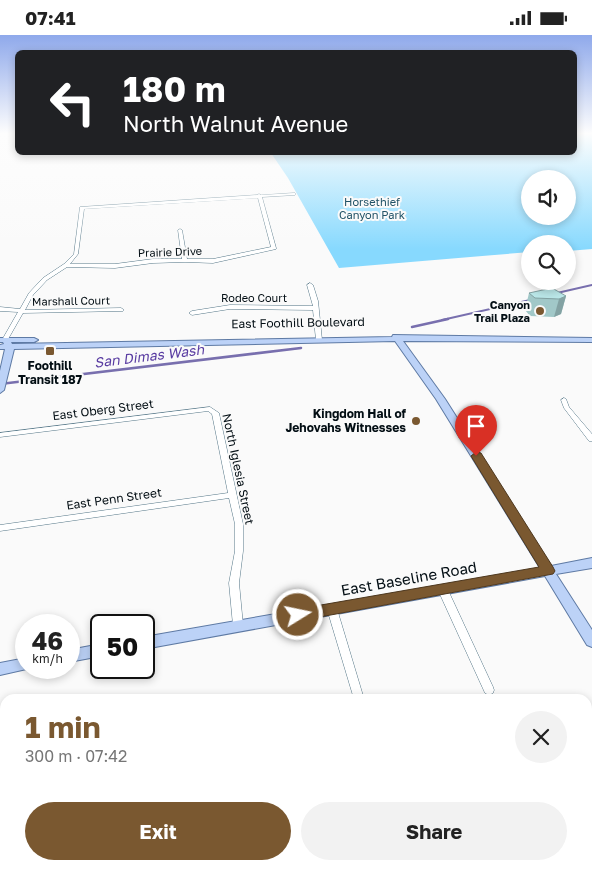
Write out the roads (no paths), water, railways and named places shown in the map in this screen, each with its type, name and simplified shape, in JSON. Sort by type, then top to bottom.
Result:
[{"type":"main road","name":"East Foothill Boulevard","points":[[3,344],[592,334]]},
{"type":"main road","name":"East Foothill Boulevard","points":[[396,337],[592,340]]},
{"type":"main road","points":[[396,337],[440,399],[592,641]]},
{"type":"main road","points":[[1,386],[3,344]]},
{"type":"main road","name":"East Baseline Road","points":[[155,641],[592,563]]},
{"type":"main road","points":[[0,669],[15,666]]},
{"type":"street","points":[[3,344],[31,294],[45,279],[66,265],[76,254],[82,208],[294,194]]},
{"type":"street","name":"Prairie Drive","points":[[66,265],[115,266],[152,261],[213,261],[274,248],[259,195]]},
{"type":"street","points":[[180,230],[185,260]]},
{"type":"street","points":[[310,285],[316,308],[319,338]]},
{"type":"street","name":"Rodeo Court","points":[[192,313],[230,307],[316,308]]},
{"type":"street","name":"Marshall Court","points":[[0,309],[31,312],[121,310]]},
{"type":"street","points":[[564,400],[566,407],[592,439]]},
{"type":"street","name":"East Oberg Street","points":[[0,435],[210,409]]},
{"type":"street","name":"North Iglesia Street","points":[[210,409],[215,415],[238,524],[238,551],[234,583],[238,625]]},
{"type":"street","name":"East Penn Street","points":[[0,529],[232,495]]},
{"type":"street","points":[[443,590],[488,690]]},
{"type":"street","points":[[332,609],[358,694]]},
{"type":"waterway","name":"San Dimas Wash","points":[[557,293],[592,285]]},
{"type":"waterway","name":"San Dimas Wash","points":[[442,320],[530,300]]},
{"type":"waterway","name":"San Dimas Wash","points":[[412,327],[448,319]]},
{"type":"waterway","name":"San Dimas Wash","points":[[0,384],[301,348]]},
{"type":"place","name":"Canyon Trail Plaza","points":[[540,311]]},
{"type":"place","name":"Foothill Transit 187","points":[[50,351]]},
{"type":"place","name":"Kingdom Hall of Jehovahs Witnesses","points":[[416,421]]},
{"type":"park label","name":"Horsethief Canyon Park","points":[[372,208]]}]
